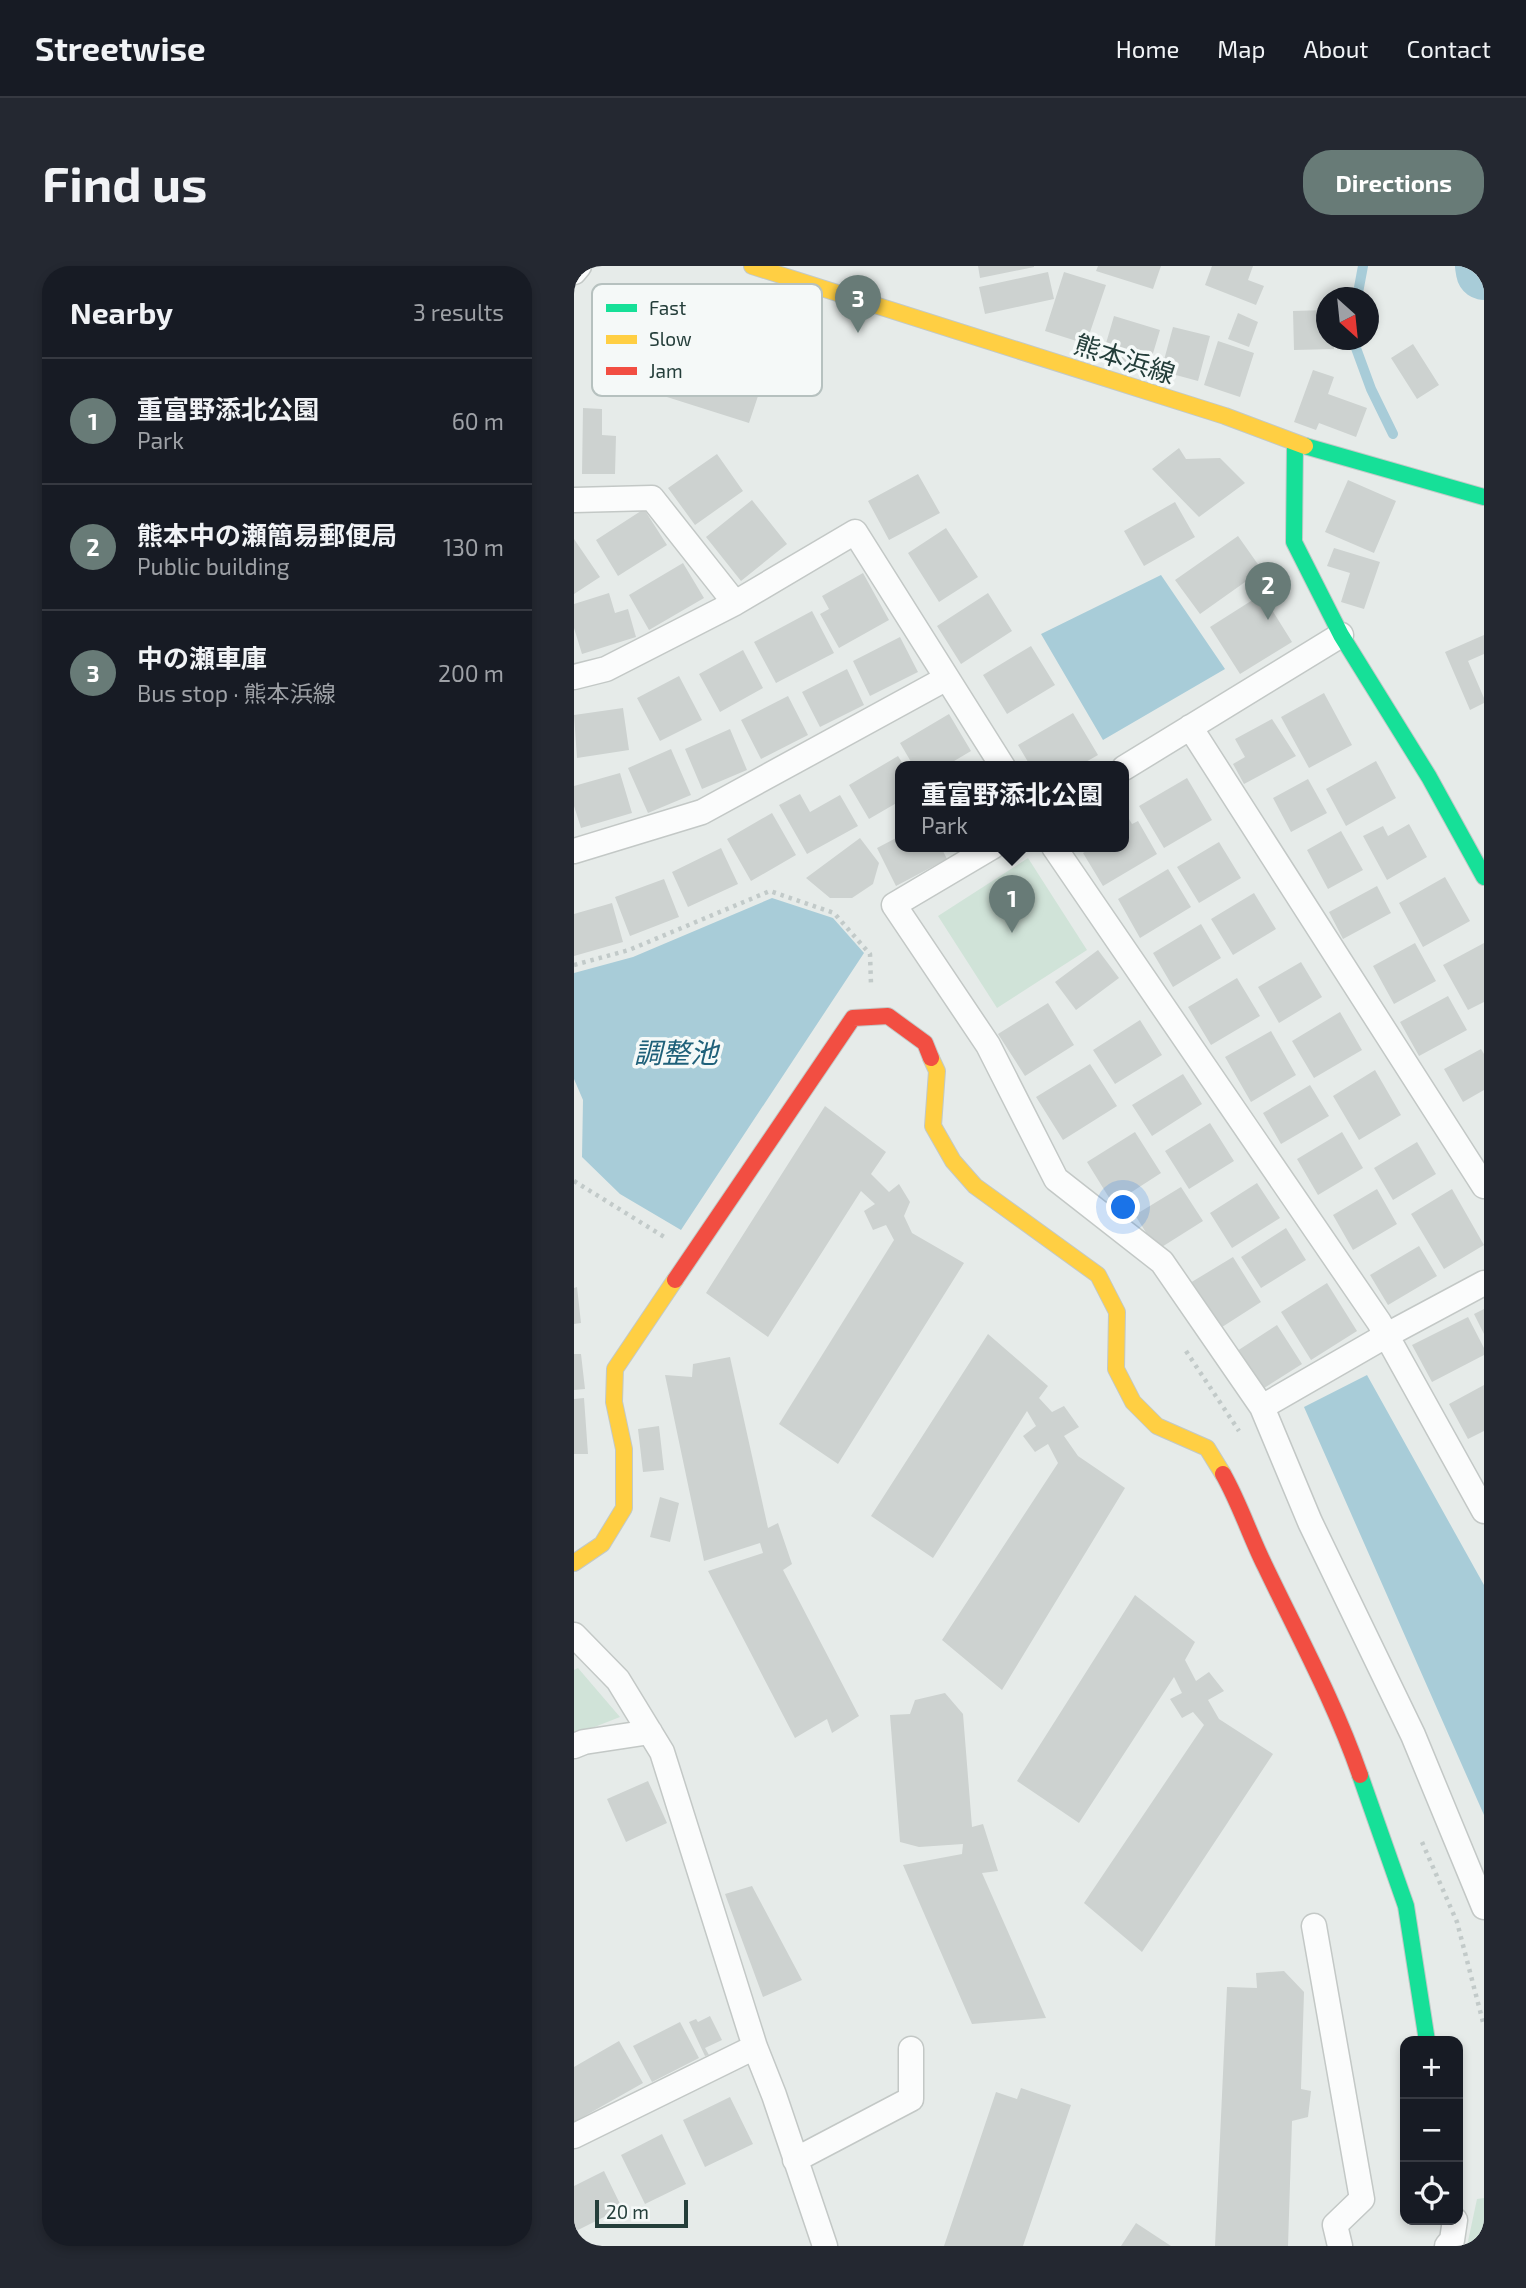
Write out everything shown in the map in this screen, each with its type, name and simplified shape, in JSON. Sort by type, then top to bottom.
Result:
[{"type":"street","points":[[574,272],[579,266]]},
{"type":"street","name":"熊本浜線","points":[[752,266],[809,284]]},
{"type":"street","name":"熊本浜線","points":[[822,288],[1225,416],[1295,443],[1484,498]]},
{"type":"street","points":[[1295,443],[1294,542],[1341,635],[1429,776],[1484,877]]},
{"type":"street","points":[[574,500],[652,498],[736,603]]},
{"type":"street","points":[[574,677],[607,669],[736,603],[855,532],[999,761]]},
{"type":"street","points":[[1129,765],[1341,635]]},
{"type":"street","points":[[574,850],[702,812],[947,678]]},
{"type":"street","points":[[1190,727],[1484,1186]]},
{"type":"street","points":[[984,852],[894,905],[988,1045],[1056,1179],[1163,1262],[1262,1407],[1310,1522],[1413,1735],[1484,1907]]},
{"type":"street","points":[[1058,852],[1387,1335],[1484,1511]]},
{"type":"street","points":[[574,1563],[602,1545],[624,1508],[624,1449],[614,1402],[615,1369],[853,1018],[888,1016],[925,1043],[937,1071],[933,1126],[953,1161],[975,1186],[1098,1275],[1117,1312],[1116,1369],[1133,1402],[1157,1426],[1207,1448],[1238,1500],[1260,1557],[1345,1732],[1406,1906],[1426,2036]]},
{"type":"street","points":[[1262,1407],[1484,1283]]},
{"type":"street","points":[[574,1635],[618,1680],[662,1752],[755,2047],[825,2246]]},
{"type":"street","points":[[574,1746],[584,1742],[650,1732]]},
{"type":"street","points":[[1314,1926],[1362,2199],[1335,2225],[1340,2246]]},
{"type":"street","points":[[574,2136],[755,2047]]},
{"type":"street","points":[[795,2160],[911,2099],[911,2049]]},
{"type":"street","points":[[1447,2246],[1452,2239],[1454,2225]]},
{"type":"path","points":[[574,965],[629,950],[770,891],[834,913],[870,954],[871,1017]]},
{"type":"path","points":[[574,1181],[693,1255]]},
{"type":"green space","points":[[1028,858],[1087,950],[997,1008],[938,916]]},
{"type":"green space","points":[[578,1668],[620,1717],[574,1735],[574,1670]]},
{"type":"green space","points":[[1484,2198],[1484,2246],[1467,2246],[1477,2199]]},
{"type":"water","points":[[1161,575],[1225,669],[1103,740],[1041,634]]},
{"type":"water","name":"調整池","points":[[772,898],[833,918],[864,953],[681,1230],[620,1194],[582,1157],[583,1100],[574,1079],[574,973],[633,957]]},
{"type":"water","points":[[1367,1375],[1484,1585],[1484,1815],[1304,1407]]},
{"type":"building","points":[[978,266],[1034,266],[1034,267],[980,278]]},
{"type":"building","points":[[1098,266],[1161,266],[1153,289],[1096,271]]},
{"type":"building","points":[[1212,266],[1253,266],[1248,280],[1264,286],[1256,305],[1205,285]]},
{"type":"building","points":[[1048,272],[1054,299],[985,314],[979,287]]},
{"type":"building","points":[[1064,272],[1106,285],[1086,344],[1045,331]]},
{"type":"building","points":[[1316,310],[1316,349],[1294,350],[1293,311]]},
{"type":"building","points":[[1238,313],[1258,322],[1249,347],[1228,339]]},
{"type":"building","points":[[1114,316],[1160,330],[1148,370],[1102,357]]},
{"type":"building","points":[[1173,327],[1210,336],[1198,381],[1161,371]]},
{"type":"building","points":[[1218,341],[1254,353],[1240,397],[1204,385]]},
{"type":"building","points":[[1413,344],[1439,385],[1417,399],[1391,358]]},
{"type":"building","points":[[1313,370],[1334,377],[1328,394],[1367,408],[1356,437],[1319,423],[1316,430],[1294,422]]},
{"type":"building","points":[[664,396],[758,396],[749,423]]},
{"type":"building","points":[[583,408],[602,409],[602,435],[616,436],[615,474],[582,474]]},
{"type":"building","points":[[1179,448],[1186,459],[1220,458],[1245,483],[1199,517],[1152,469]]},
{"type":"building","points":[[717,454],[743,491],[695,525],[668,488]]},
{"type":"building","points":[[918,474],[940,513],[889,540],[868,501]]},
{"type":"building","points":[[1348,480],[1396,501],[1374,553],[1325,532]]},
{"type":"building","points":[[752,500],[787,544],[741,581],[706,537]]},
{"type":"building","points":[[1175,502],[1195,537],[1144,566],[1124,531]]},
{"type":"building","points":[[644,509],[667,545],[618,576],[596,540]]},
{"type":"building","points":[[946,528],[978,577],[939,602],[908,553]]},
{"type":"building","points":[[1238,536],[1262,570],[1200,614],[1175,580]]},
{"type":"building","points":[[574,539],[600,577],[574,594]]},
{"type":"building","points":[[1334,548],[1380,562],[1364,609],[1341,602],[1350,573],[1327,566]]},
{"type":"building","points":[[683,563],[704,598],[649,630],[629,595]]},
{"type":"building","points":[[863,573],[889,620],[839,648],[820,614],[829,609],[822,596]]},
{"type":"building","points":[[609,593],[615,613],[628,609],[636,637],[582,654],[574,628],[574,604]]},
{"type":"building","points":[[988,593],[1012,631],[961,664],[937,626]]},
{"type":"building","points":[[1262,594],[1292,642],[1240,674],[1210,627]]},
{"type":"building","points":[[812,611],[834,653],[776,683],[754,642]]},
{"type":"building","points":[[1484,635],[1484,654],[1468,661],[1484,703],[1470,710],[1445,652]]},
{"type":"building","points":[[900,637],[918,672],[870,696],[853,661]]},
{"type":"building","points":[[1031,646],[1055,685],[1007,714],[983,675]]},
{"type":"building","points":[[743,650],[763,688],[720,712],[699,674]]},
{"type":"building","points":[[847,669],[864,705],[820,727],[802,692]]},
{"type":"building","points":[[679,676],[702,720],[660,741],[637,698]]},
{"type":"building","points":[[1324,693],[1352,745],[1309,768],[1281,717]]},
{"type":"building","points":[[788,696],[808,735],[761,759],[741,720]]},
{"type":"building","points":[[623,708],[629,750],[577,758],[574,715]]},
{"type":"building","points":[[1073,713],[1098,755],[1088,761],[1027,761],[1018,745]]},
{"type":"building","points":[[949,714],[971,751],[954,761],[910,761],[900,743]]},
{"type":"building","points":[[1272,719],[1296,756],[1244,784],[1233,764],[1245,757],[1235,739]]},
{"type":"building","points":[[730,729],[747,770],[702,789],[685,749]]},
{"type":"building","points":[[671,749],[691,795],[648,813],[628,768]]},
{"type":"building","points":[[898,756],[901,761],[895,761],[895,804],[869,819],[849,785]]},
{"type":"building","points":[[1376,761],[1396,798],[1346,826],[1326,789]]},
{"type":"building","points":[[620,773],[632,813],[581,828],[574,806],[574,786]]},
{"type":"building","points":[[1187,778],[1212,820],[1164,848],[1139,806]]},
{"type":"building","points":[[1308,779],[1327,813],[1291,832],[1273,798]]},
{"type":"building","points":[[800,794],[810,812],[840,795],[858,826],[807,854],[779,805]]},
{"type":"building","points":[[772,813],[796,855],[751,881],[727,839]]},
{"type":"building","points":[[1129,819],[1132,824],[1138,821],[1157,854],[1103,886],[1083,853],[1129,852]]},
{"type":"building","points":[[1409,824],[1427,857],[1387,880],[1363,836],[1383,826],[1388,836]]},
{"type":"building","points":[[1341,831],[1363,870],[1328,889],[1307,850]]},
{"type":"building","points":[[860,838],[879,863],[873,884],[852,898],[830,898],[806,878]]},
{"type":"building","points":[[895,839],[895,852],[944,852],[947,859],[896,886],[877,848]]},
{"type":"building","points":[[1219,842],[1241,878],[1199,903],[1177,867]]},
{"type":"building","points":[[721,848],[738,884],[688,907],[672,872]]},
{"type":"building","points":[[1168,869],[1191,907],[1140,938],[1118,899]]},
{"type":"building","points":[[1445,877],[1470,921],[1423,947],[1399,903]]},
{"type":"building","points":[[664,879],[679,917],[630,936],[615,897]]},
{"type":"building","points":[[1377,886],[1391,913],[1343,939],[1329,912]]},
{"type":"building","points":[[1254,893],[1276,929],[1233,955],[1211,919]]},
{"type":"building","points":[[612,903],[623,942],[574,956],[574,914]]},
{"type":"building","points":[[1201,924],[1221,958],[1173,987],[1153,953]]},
{"type":"building","points":[[1415,943],[1436,981],[1394,1004],[1373,966]]},
{"type":"building","points":[[1484,943],[1484,1002],[1468,1010],[1443,965]]},
{"type":"building","points":[[1098,950],[1119,978],[1076,1010],[1055,982]]},
{"type":"building","points":[[1301,962],[1322,997],[1279,1023],[1258,987]]},
{"type":"building","points":[[1237,978],[1260,1016],[1211,1045],[1188,1007]]},
{"type":"building","points":[[1448,996],[1467,1030],[1419,1056],[1400,1022]]},
{"type":"building","points":[[1048,1003],[1074,1045],[1025,1076],[998,1034]]},
{"type":"building","points":[[1340,1012],[1362,1050],[1314,1078],[1292,1041]]},
{"type":"building","points":[[1140,1020],[1162,1055],[1115,1084],[1093,1050]]},
{"type":"building","points":[[1271,1031],[1296,1075],[1251,1102],[1225,1057]]},
{"type":"building","points":[[1481,1049],[1484,1054],[1484,1090],[1463,1102],[1444,1069]]},
{"type":"building","points":[[1090,1064],[1117,1106],[1063,1140],[1036,1097]]},
{"type":"building","points":[[1375,1070],[1401,1115],[1359,1140],[1333,1096]]},
{"type":"building","points":[[1183,1074],[1202,1104],[1152,1136],[1132,1105]]},
{"type":"building","points":[[1310,1085],[1329,1116],[1281,1144],[1263,1113]]},
{"type":"building","points":[[825,1106],[886,1152],[871,1174],[889,1192],[899,1184],[910,1202],[904,1216],[912,1233],[964,1263],[838,1464],[779,1424],[894,1240],[886,1225],[873,1230],[864,1211],[875,1204],[861,1191],[768,1337],[706,1293]]},
{"type":"building","points":[[1210,1123],[1234,1161],[1189,1189],[1165,1151]]},
{"type":"building","points":[[1135,1132],[1161,1173],[1113,1204],[1087,1162]]},
{"type":"building","points":[[1342,1132],[1363,1168],[1318,1195],[1297,1159]]},
{"type":"building","points":[[1417,1142],[1436,1174],[1393,1200],[1374,1168]]},
{"type":"building","points":[[1257,1183],[1280,1218],[1232,1248],[1210,1213]]},
{"type":"building","points":[[1181,1187],[1203,1221],[1157,1250],[1135,1215]]},
{"type":"building","points":[[1377,1189],[1397,1224],[1353,1250],[1333,1215]]},
{"type":"building","points":[[1452,1189],[1484,1245],[1444,1269],[1411,1214]]},
{"type":"building","points":[[1286,1228],[1306,1260],[1261,1288],[1241,1257]]},
{"type":"building","points":[[1419,1246],[1437,1276],[1388,1305],[1370,1275]]},
{"type":"building","points":[[1233,1257],[1261,1302],[1219,1329],[1190,1283]]},
{"type":"building","points":[[1327,1283],[1357,1331],[1311,1360],[1281,1312]]},
{"type":"building","points":[[577,1287],[581,1323],[574,1324],[574,1288]]},
{"type":"building","points":[[1484,1309],[1484,1334],[1474,1314]]},
{"type":"building","points":[[1468,1317],[1484,1348],[1484,1355],[1432,1382],[1412,1345]]},
{"type":"building","points":[[1277,1325],[1302,1364],[1258,1392],[1234,1353]]},
{"type":"building","points":[[988,1334],[1048,1386],[1039,1398],[1052,1412],[1064,1406],[1079,1427],[1064,1436],[1078,1456],[1125,1488],[1002,1690],[942,1640],[1058,1463],[1048,1444],[1035,1452],[1023,1436],[1036,1426],[1027,1411],[933,1558],[871,1516]]},
{"type":"building","points":[[574,1354],[581,1354],[585,1389],[574,1390]]},
{"type":"building","points":[[730,1357],[768,1528],[778,1523],[792,1564],[783,1570],[859,1716],[832,1733],[827,1719],[795,1738],[708,1571],[763,1553],[760,1543],[704,1561],[665,1375],[692,1377],[693,1364]]},
{"type":"building","points":[[1484,1385],[1484,1431],[1468,1439],[1449,1404]]},
{"type":"building","points":[[584,1398],[588,1454],[574,1454],[574,1399]]},
{"type":"building","points":[[659,1426],[664,1470],[643,1472],[638,1429]]},
{"type":"building","points":[[660,1497],[679,1503],[670,1542],[650,1537]]},
{"type":"building","points":[[1135,1595],[1195,1642],[1185,1660],[1196,1681],[1209,1672],[1224,1691],[1208,1700],[1219,1719],[1273,1754],[1142,1952],[1084,1903],[1204,1725],[1193,1712],[1182,1718],[1170,1699],[1182,1693],[1174,1677],[1079,1823],[1017,1781]]},
{"type":"building","points":[[945,1693],[963,1714],[972,1827],[983,1824],[998,1871],[982,1873],[1046,2018],[972,2024],[903,1865],[962,1854],[963,1844],[919,1847],[900,1842],[890,1715],[910,1714],[915,1700]]},
{"type":"building","points":[[648,1781],[667,1823],[626,1842],[607,1799]]},
{"type":"building","points":[[752,1886],[802,1980],[763,1997],[725,1894]]},
{"type":"building","points":[[1284,1971],[1304,1992],[1301,2089],[1311,2091],[1308,2117],[1292,2121],[1288,2246],[1215,2246],[1227,1987],[1257,1988],[1256,1973]]},
{"type":"building","points":[[710,2016],[722,2040],[705,2048],[709,2055],[705,2056],[689,2022],[696,2019],[698,2022]]},
{"type":"building","points":[[680,2022],[699,2058],[652,2082],[633,2046]]},
{"type":"building","points":[[619,2041],[643,2083],[574,2122],[574,2067]]},
{"type":"building","points":[[1021,2088],[1071,2105],[1023,2246],[944,2246],[996,2092],[1017,2099]]},
{"type":"building","points":[[730,2097],[753,2144],[705,2167],[683,2120]]},
{"type":"building","points":[[662,2134],[686,2184],[645,2204],[621,2155]]},
{"type":"building","points":[[604,2171],[622,2208],[574,2232],[574,2186]]},
{"type":"building","points":[[1136,2223],[1171,2246],[1121,2246]]},
{"type":"waterway","points":[[1359,287],[1363,266]]},
{"type":"waterway","points":[[1483,266],[1484,272]]},
{"type":"waterway","points":[[1357,350],[1371,389],[1393,434]]},
{"type":"traffic: fast","points":[[1295,443],[1294,542],[1341,635],[1429,777],[1484,877]]},
{"type":"traffic: fast","points":[[1305,446],[1484,497]]},
{"type":"traffic: fast","points":[[1360,1775],[1406,1906],[1426,2036]]},
{"type":"traffic: slow","points":[[752,266],[809,284]]},
{"type":"traffic: slow","points":[[822,288],[1225,416],[1305,446]]},
{"type":"traffic: slow","points":[[931,1058],[937,1071],[933,1126],[953,1161],[975,1186],[1098,1275],[1117,1312],[1116,1369],[1133,1402],[1157,1426],[1207,1448],[1223,1474]]},
{"type":"traffic: slow","points":[[574,1563],[602,1544],[624,1508],[624,1449],[614,1402],[615,1369],[675,1280]]},
{"type":"traffic: jam","points":[[675,1280],[853,1018],[888,1016],[925,1043],[931,1058]]},
{"type":"traffic: jam","points":[[1223,1474],[1328,1695],[1360,1775]]},
{"type":"place","name":"中の瀬車庫","points":[[858,333]]},
{"type":"place","name":"熊本中の瀬簡易郵便局","points":[[1268,620]]},
{"type":"place","name":"重富野添北公園","points":[[1012,933]]}]
